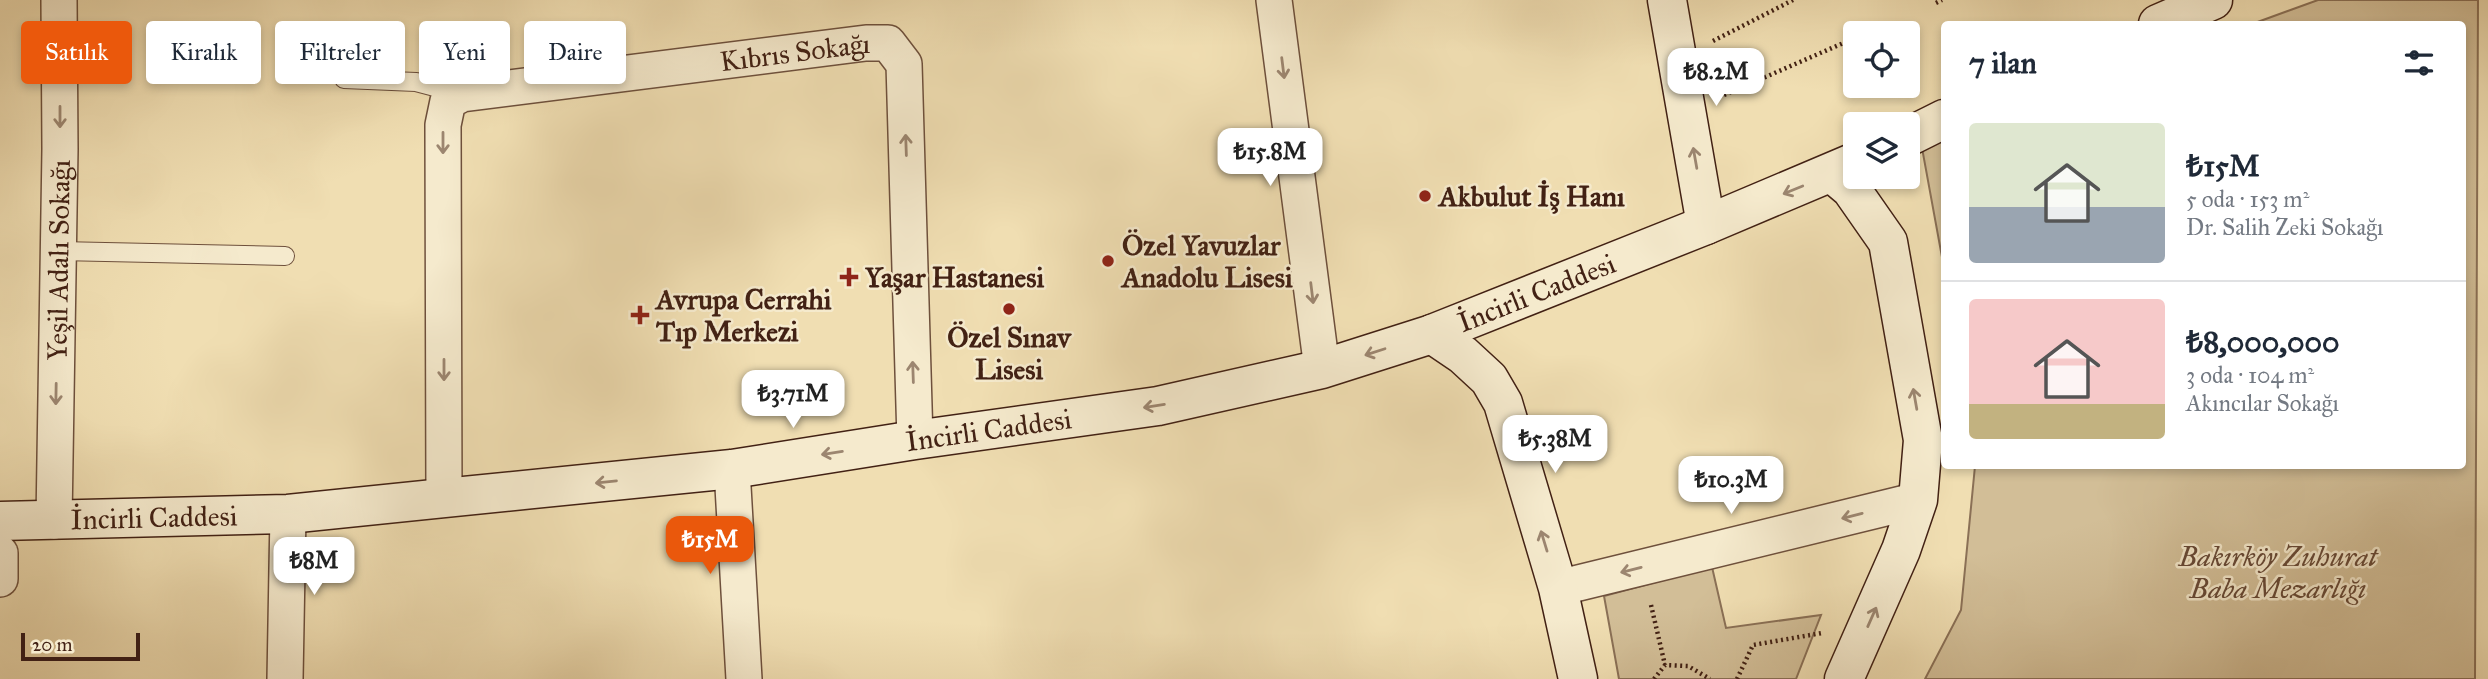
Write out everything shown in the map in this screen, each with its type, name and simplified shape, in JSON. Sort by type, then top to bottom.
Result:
[{"type":"main road","points":[[1667,0],[1706,225]]},
{"type":"main road","points":[[2165,21],[2213,0]]},
{"type":"main road","points":[[1920,131],[1941,120]]},
{"type":"main road","name":"İncirli Caddesi","points":[[0,521],[288,514],[732,469],[1158,406],[1322,369],[1432,334],[1843,168]]},
{"type":"main road","points":[[1844,679],[1901,550],[1919,500],[1923,440],[1888,242],[1851,189]]},
{"type":"main road","points":[[1432,334],[1463,355],[1489,379],[1503,403],[1558,589],[1578,679]]},
{"type":"street","name":"Yeşil Adalı Sokağı","points":[[54,521],[59,251],[59,0]]},
{"type":"street","points":[[1274,0],[1322,369]]},
{"type":"street","name":"Kıbrıs Sokağı","points":[[462,94],[866,43],[888,43],[904,64],[915,440]]},
{"type":"street","points":[[444,498],[443,125],[447,101],[462,94]]},
{"type":"street","points":[[732,469],[744,679]]},
{"type":"street","points":[[1558,589],[1919,500]]},
{"type":"street","points":[[285,679],[288,514]]},
{"type":"street","points":[[0,553],[0,579]]},
{"type":"lane","points":[[405,82],[462,94]]},
{"type":"lane","points":[[59,251],[285,256]]},
{"type":"path","points":[[1707,44],[1793,0]]},
{"type":"path","points":[[1936,3],[1942,0]]},
{"type":"path","points":[[1740,87],[1843,43]]},
{"type":"path","points":[[1642,567],[1665,665]]},
{"type":"path","points":[[1737,679],[1753,645],[1868,625]]},
{"type":"path","points":[[1654,679],[1665,665]]},
{"type":"path","points":[[1665,665],[1688,666],[1710,679]]},
{"type":"green space","name":"Bakırköy Zuhurat Baba Mezarlığı","points":[[2318,0],[2478,0],[2475,679],[1925,679],[1961,610],[1975,469],[2466,469],[2466,21],[2260,21]]},
{"type":"green space","points":[[1941,141],[1941,252],[1922,148]]},
{"type":"green space","points":[[1712,567],[1726,628],[1821,615],[1796,679],[1619,679],[1604,596]]},
{"type":"place","name":"Akbulut İş Hanı","points":[[1425,196]]},
{"type":"place","name":"Özel Yavuzlar Anadolu Lisesi","points":[[1108,261]]},
{"type":"place","name":"Yaşar Hastanesi","points":[[849,277]]},
{"type":"place","name":"Özel Sınav Lisesi","points":[[1009,309]]},
{"type":"place","name":"Avrupa Cerrahi Tıp Merkezi","points":[[640,315]]}]
